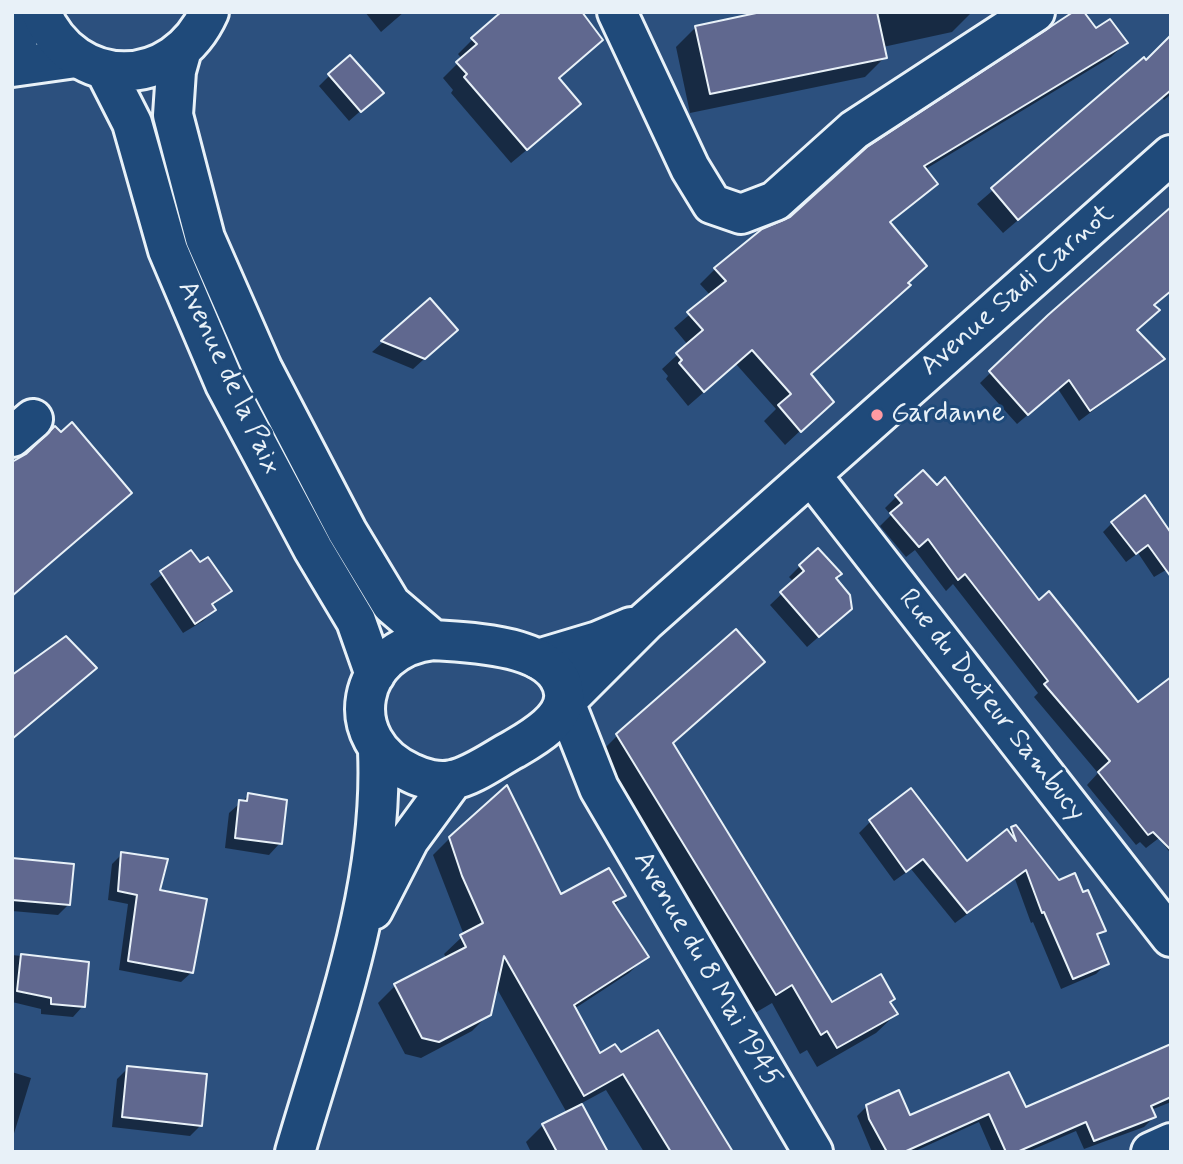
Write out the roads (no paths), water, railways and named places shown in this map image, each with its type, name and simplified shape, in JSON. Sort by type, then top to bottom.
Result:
[{"type":"main road","points":[[12,47],[34,12]]},
{"type":"main road","name":"Avenue de la Paix","points":[[41,12],[60,44],[90,64],[132,123],[168,250],[225,384],[313,549],[356,621],[375,675]]},
{"type":"main road","points":[[12,67],[90,64],[131,72],[157,66],[181,53],[200,32],[209,12]]},
{"type":"main road","points":[[617,12],[690,168],[712,204],[741,214],[775,201],[854,130],[1035,12]]},
{"type":"main road","name":"Avenue de la Paix","points":[[181,53],[174,80],[173,116],[205,238],[262,368],[347,531],[391,604],[433,640]]},
{"type":"main road","name":"Avenue Sadi Carnot","points":[[565,702],[646,621],[1171,156]]},
{"type":"main road","name":"Rue du Docteur Sambucy","points":[[811,475],[1171,937]]},
{"type":"main road","name":"Avenue Sadi Carnot","points":[[538,659],[598,641],[646,621]]},
{"type":"main road","points":[[357,943],[409,840],[453,780],[528,740],[559,714],[565,702],[561,677],[553,666],[523,653],[473,643],[433,640],[420,641],[396,652],[375,675],[363,711],[370,736],[379,751],[391,763],[420,777],[453,780]]},
{"type":"main road","name":"Avenue du 8 Mai 1945","points":[[565,702],[599,788],[813,1152]]},
{"type":"main road","name":"Avenue du 8 Mai 1945","points":[[528,740],[545,745],[599,788]]},
{"type":"main road","points":[[295,1152],[357,943],[376,828],[380,789],[379,751]]},
{"type":"main road","points":[[1151,1152],[1171,1143]]},
{"type":"place","name":"Gardanne","points":[[877,415]]}]
